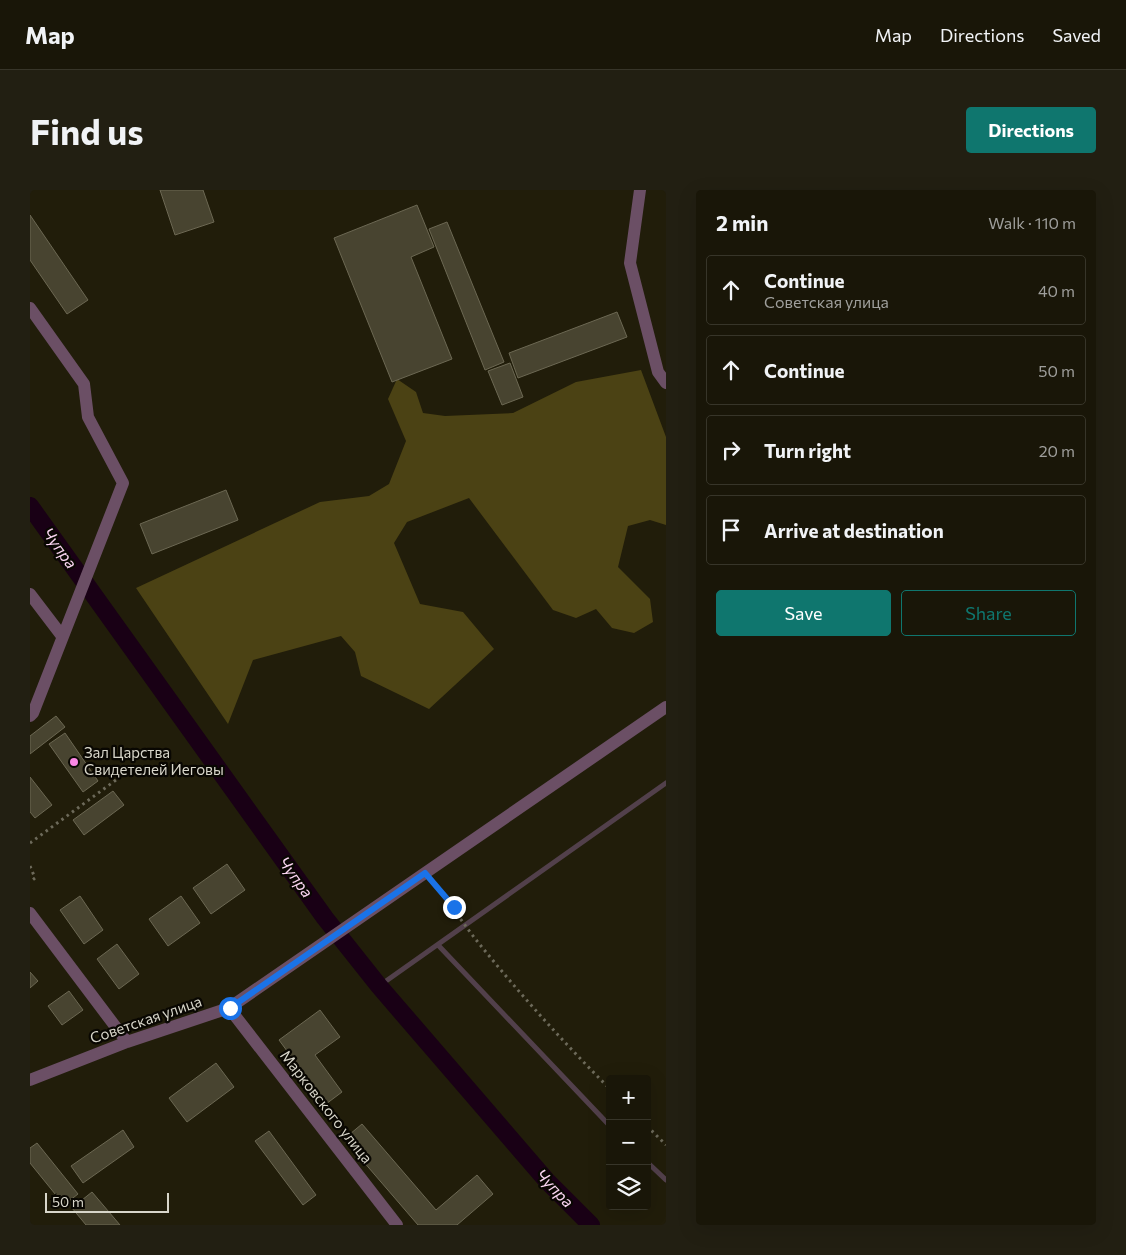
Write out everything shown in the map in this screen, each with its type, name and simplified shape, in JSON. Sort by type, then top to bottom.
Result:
[{"type":"street","points":[[640,190],[630,262],[658,372],[666,383]]},
{"type":"street","points":[[30,308],[84,384],[88,417],[123,483],[33,713],[30,716]]},
{"type":"street","points":[[30,594],[62,636]]},
{"type":"street","name":"Советская улица","points":[[30,1080],[127,1042],[230,1008],[666,707]]},
{"type":"street","points":[[30,913],[127,1042]]},
{"type":"street","name":"Марковского улица","points":[[230,1008],[397,1225]]},
{"type":"path","points":[[30,843],[116,780]]},
{"type":"path","points":[[30,866],[35,878],[30,882]]},
{"type":"path","points":[[425,873],[454,907],[476,940],[571,1050],[606,1085]]},
{"type":"path","points":[[651,1130],[666,1145]]},
{"type":"shaded area","points":[[641,370],[666,437],[666,525],[650,520],[628,526],[618,567],[650,599],[653,622],[634,633],[612,628],[596,609],[576,618],[553,610],[469,498],[407,522],[394,543],[420,604],[463,612],[494,649],[429,709],[361,676],[355,652],[341,636],[253,660],[228,724],[136,588],[320,502],[369,496],[389,484],[406,441],[388,399],[397,379],[416,392],[423,413],[445,416],[513,413],[576,382]]},
{"type":"building","points":[[160,190],[203,190],[214,222],[175,235]]},
{"type":"building","points":[[417,205],[434,247],[411,257],[452,359],[392,382],[334,238]]},
{"type":"building","points":[[30,215],[88,300],[67,314],[30,260]]},
{"type":"building","points":[[447,222],[504,362],[485,370],[429,229]]},
{"type":"building","points":[[617,312],[627,337],[518,378],[509,353]]},
{"type":"building","points":[[510,363],[523,397],[502,405],[488,371]]},
{"type":"building","points":[[226,490],[238,520],[152,554],[140,524]]},
{"type":"building","points":[[56,716],[65,727],[30,754],[30,736]]},
{"type":"building","name":"Зал Царства Свидетелей Иеговы","points":[[65,733],[98,781],[83,792],[49,744]]},
{"type":"building","points":[[30,777],[52,805],[35,818],[30,812]]},
{"type":"building","points":[[113,791],[124,805],[84,835],[73,820]]},
{"type":"building","points":[[227,864],[245,890],[211,914],[193,888]]},
{"type":"building","points":[[80,896],[103,930],[84,944],[60,910]]},
{"type":"building","points":[[181,896],[200,923],[168,946],[149,919]]},
{"type":"building","points":[[117,944],[139,974],[119,989],[97,959]]},
{"type":"building","points":[[30,972],[38,981],[30,988]]},
{"type":"building","points":[[69,991],[83,1010],[62,1025],[48,1006]]},
{"type":"building","points":[[320,1010],[340,1037],[315,1055],[342,1092],[326,1104],[279,1040]]},
{"type":"building","points":[[216,1063],[234,1087],[187,1122],[169,1098]]},
{"type":"building","points":[[362,1124],[436,1210],[477,1175],[493,1194],[457,1225],[418,1225],[344,1139]]},
{"type":"building","points":[[123,1130],[134,1147],[83,1183],[71,1166]]},
{"type":"building","points":[[269,1131],[316,1195],[303,1205],[255,1141]]},
{"type":"building","points":[[37,1143],[78,1194],[64,1205],[30,1163],[30,1148]]},
{"type":"building","points":[[92,1192],[120,1225],[86,1225],[72,1208]]},
{"type":"waterway","name":"Чупра","points":[[30,506],[325,918],[379,986],[547,1181],[591,1225]]},
{"type":"waterway","points":[[379,986],[666,783]]},
{"type":"waterway","points":[[438,945],[606,1122]]},
{"type":"waterway","points":[[650,1165],[666,1180]]},
{"type":"place","name":"Зал Царства Свидетелей Иеговы","points":[[74,762]]},
{"type":"route","points":[[230,1008],[425,873],[454,907]]}]
